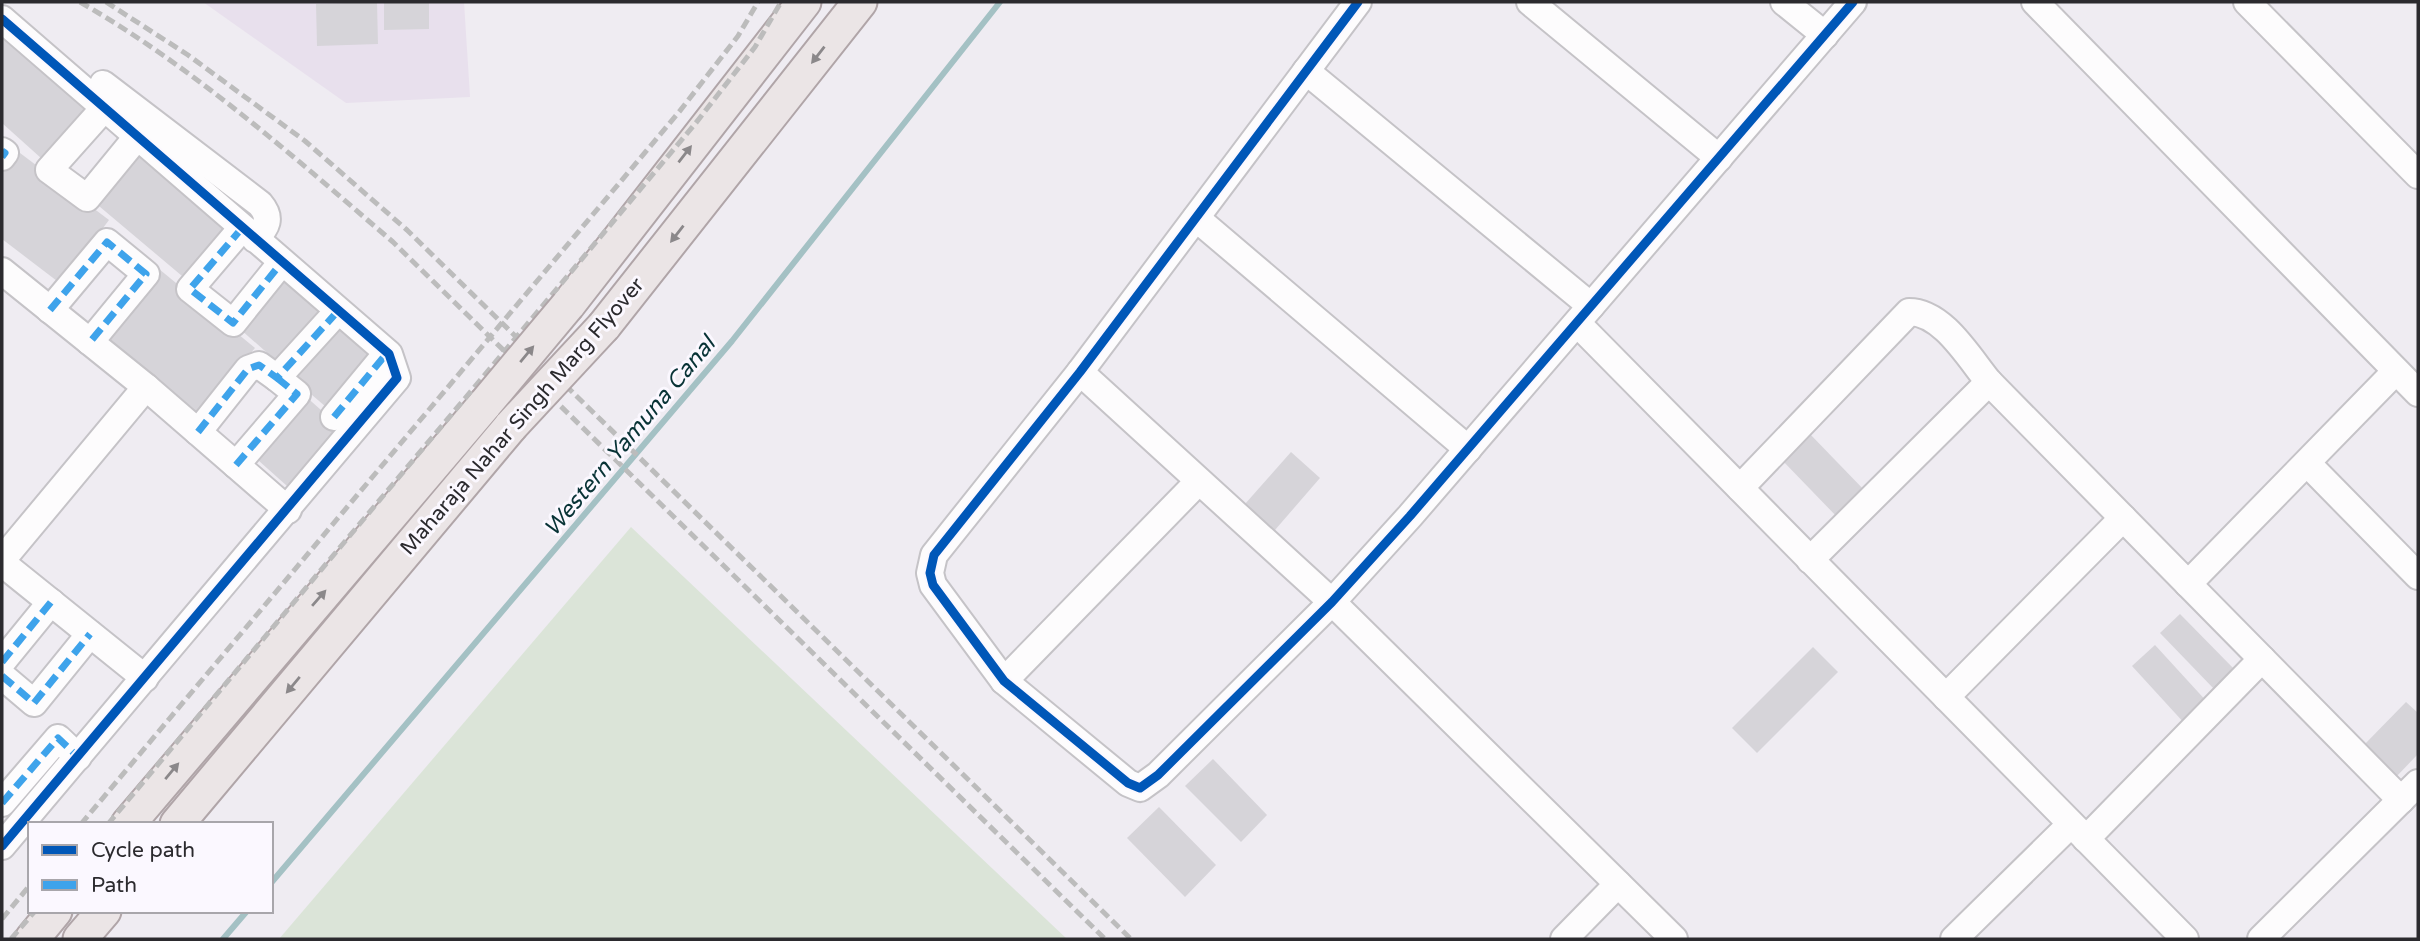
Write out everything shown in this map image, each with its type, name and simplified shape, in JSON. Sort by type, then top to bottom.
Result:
[{"type":"main road","name":"Maharaja Nahar Singh Marg Flyover","points":[[130,822],[568,305],[804,2]]},
{"type":"main road","name":"Maharaja Nahar Singh Marg Flyover","points":[[179,822],[511,426],[604,326],[860,2]]},
{"type":"main road","points":[[32,939],[53,913]]},
{"type":"main road","points":[[80,939],[102,913]]},
{"type":"street","points":[[1358,2],[1080,372],[934,555],[930,573],[933,585],[1004,681],[1128,783],[1140,788],[1158,775],[1332,602],[1468,449],[1853,2]]},
{"type":"street","points":[[1530,2],[1719,158]]},
{"type":"street","points":[[1784,2],[1825,35]]},
{"type":"street","points":[[2035,2],[2418,393]]},
{"type":"street","points":[[2247,2],[2418,175]]},
{"type":"street","points":[[2,19],[111,101],[260,204],[268,216],[268,223],[248,233],[190,289],[233,323],[282,262]]},
{"type":"street","points":[[1306,71],[1584,315],[1740,488],[2185,939]]},
{"type":"street","points":[[6,832],[78,757],[397,378],[387,352],[138,137],[93,76]]},
{"type":"street","points":[[111,101],[49,170],[88,198],[138,137]]},
{"type":"street","points":[[2,150],[5,153],[2,157]]},
{"type":"street","points":[[1196,218],[1468,449]]},
{"type":"street","points":[[50,310],[107,242],[146,274],[90,342]]},
{"type":"street","points":[[2,271],[146,387],[288,510]]},
{"type":"street","points":[[277,378],[338,311]]},
{"type":"street","points":[[1740,488],[1909,312],[1920,312],[1934,318],[1989,382],[2262,659],[2410,791],[2261,939]]},
{"type":"street","points":[[334,416],[387,352]]},
{"type":"street","points":[[198,432],[254,364],[297,394],[236,465]]},
{"type":"street","points":[[2188,584],[2396,371]]},
{"type":"street","points":[[1080,372],[1332,602],[1674,939]]},
{"type":"street","points":[[1811,560],[1989,382]]},
{"type":"street","points":[[145,678],[2,561],[146,387]]},
{"type":"street","points":[[2307,463],[2418,576]]},
{"type":"street","points":[[1004,681],[1198,482]]},
{"type":"street","points":[[1946,697],[2123,518]]},
{"type":"street","points":[[2,662],[51,602]]},
{"type":"street","points":[[2,676],[34,703],[90,634]]},
{"type":"street","points":[[1954,939],[2078,831],[2262,659]]},
{"type":"street","points":[[2,803],[58,738],[78,757]]},
{"type":"street","points":[[1564,939],[1618,884]]},
{"type":"shaded area","points":[[203,2],[464,2],[470,97],[346,103]]},
{"type":"shaded area","points":[[631,527],[1067,939],[279,939]]},
{"type":"building","points":[[377,2],[378,44],[317,46],[316,4]]},
{"type":"building","points":[[384,2],[429,2],[429,29],[384,30]]},
{"type":"building","points":[[2,25],[101,109],[51,167],[2,123]]},
{"type":"building","points":[[139,145],[235,225],[188,281],[93,201]]},
{"type":"building","points":[[16,150],[109,220],[61,284],[2,239],[2,169]]},
{"type":"building","points":[[159,269],[255,348],[199,414],[104,335]]},
{"type":"building","points":[[287,274],[331,311],[283,367],[240,329]]},
{"type":"building","points":[[340,316],[383,353],[333,413],[290,376]]},
{"type":"building","points":[[303,394],[348,434],[296,494],[250,453]]},
{"type":"building","points":[[1808,432],[1867,493],[1840,520],[1781,459]]},
{"type":"building","points":[[1291,452],[1320,478],[1275,530],[1245,504]]},
{"type":"building","points":[[2180,614],[2235,670],[2215,690],[2160,633]]},
{"type":"building","points":[[2155,645],[2209,704],[2186,725],[2132,666]]},
{"type":"building","points":[[1813,647],[1838,672],[1757,753],[1732,728]]},
{"type":"building","points":[[2406,702],[2418,713],[2418,754],[2396,777],[2364,745]]},
{"type":"building","points":[[1213,759],[1267,815],[1241,842],[1185,786]]},
{"type":"building","points":[[1159,807],[1216,865],[1185,897],[1127,838]]},
{"type":"waterway","name":"Western Yamuna Canal","points":[[273,881],[732,341],[1000,2]]},
{"type":"waterway","name":"Western Yamuna Canal","points":[[223,939],[245,913]]},
{"type":"railway","points":[[80,2],[122,27],[203,84],[393,242],[1105,939]]},
{"type":"railway","points":[[106,2],[188,55],[305,141],[407,230],[1131,939]]},
{"type":"railway","points":[[83,822],[679,112],[738,36],[758,2]]},
{"type":"railway","points":[[110,822],[695,124],[755,47],[781,2]]},
{"type":"railway","points":[[2,919],[28,887]]},
{"type":"railway","points":[[11,939],[33,913]]},
{"type":"marked path","points":[[2,151],[5,153],[2,157]]},
{"type":"marked path","points":[[242,228],[190,289],[233,323],[282,262]]},
{"type":"marked path","points":[[50,310],[107,242],[146,274],[90,342]]},
{"type":"marked path","points":[[198,432],[248,369],[259,365],[277,378],[338,311]]},
{"type":"marked path","points":[[334,417],[387,353]]},
{"type":"marked path","points":[[236,465],[297,394],[277,378]]},
{"type":"marked path","points":[[2,662],[51,602]]},
{"type":"marked path","points":[[2,676],[34,703],[90,634]]},
{"type":"marked path","points":[[2,803],[58,738],[78,757]]},
{"type":"cycle path","points":[[1358,2],[1080,372],[934,555],[930,573],[933,585],[1004,681],[1128,783],[1140,788],[1158,775],[1332,602],[1410,516],[1853,2]]},
{"type":"cycle path","points":[[2,19],[389,354],[397,378],[2,846]]}]
